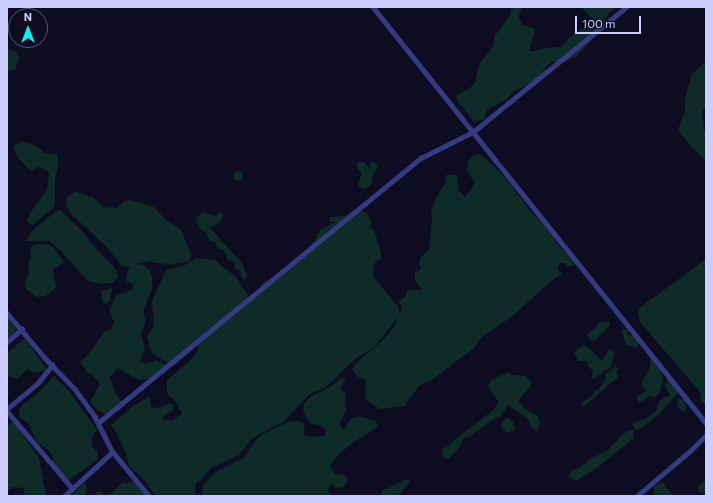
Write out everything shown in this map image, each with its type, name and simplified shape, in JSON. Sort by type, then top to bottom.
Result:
[{"type":"street","points":[[373,7],[706,423]]},
{"type":"street","points":[[98,423],[421,158],[473,132],[626,7]]},
{"type":"street","points":[[7,313],[76,389],[98,423],[113,452],[149,496]]},
{"type":"street","points":[[7,342],[22,329]]},
{"type":"street","points":[[52,364],[38,383],[7,410],[73,489]]},
{"type":"street","points":[[637,496],[691,450],[706,435]]},
{"type":"street","points":[[65,496],[113,452]]},
{"type":"green space","points":[[511,7],[523,7],[518,17],[522,24],[535,30],[529,51],[535,51],[545,48],[561,47],[569,38],[584,27],[592,18],[581,7],[617,7],[609,13],[595,36],[577,56],[562,63],[552,61],[534,81],[515,91],[505,100],[487,110],[484,119],[474,122],[464,108],[457,102],[457,95],[470,88],[476,81],[480,63],[494,45],[494,37],[509,17]]},
{"type":"green space","points":[[7,46],[8,49],[17,52],[19,58],[15,70],[7,71]]},
{"type":"green space","points":[[706,62],[706,108],[702,111],[704,130],[706,133],[706,160],[692,148],[678,130],[685,111],[685,98],[692,74]]},
{"type":"green space","points":[[23,141],[37,147],[46,154],[57,154],[58,166],[55,179],[55,203],[53,208],[32,225],[27,222],[30,213],[47,190],[49,172],[39,166],[31,171],[17,157],[13,146]]},
{"type":"green space","points":[[480,154],[505,177],[532,213],[553,233],[555,241],[573,261],[574,266],[567,266],[565,263],[560,263],[557,269],[563,274],[556,277],[511,317],[481,338],[474,348],[433,379],[419,386],[404,406],[380,409],[365,399],[366,380],[358,377],[352,370],[356,363],[383,340],[394,327],[398,317],[374,347],[355,359],[325,388],[310,394],[283,422],[251,440],[239,455],[211,468],[202,479],[196,483],[195,492],[197,496],[156,496],[145,481],[129,466],[125,451],[111,425],[133,406],[150,396],[151,407],[159,408],[169,403],[173,405],[173,411],[165,415],[162,420],[173,420],[182,414],[174,399],[169,396],[167,392],[167,380],[192,359],[197,352],[199,343],[195,345],[189,354],[181,359],[176,365],[168,363],[152,353],[147,336],[154,325],[152,301],[166,270],[183,266],[197,258],[215,260],[235,276],[249,297],[257,291],[264,281],[270,280],[304,253],[315,240],[320,230],[336,222],[330,222],[330,217],[345,216],[359,208],[367,213],[372,223],[369,227],[374,230],[381,252],[381,259],[377,260],[373,266],[373,276],[399,308],[399,314],[402,309],[399,301],[405,297],[408,290],[422,290],[415,281],[415,273],[421,269],[419,264],[421,257],[429,250],[432,219],[431,211],[437,196],[445,184],[446,175],[457,175],[459,191],[465,197],[475,184],[467,170],[468,161],[473,156]]},
{"type":"green space","points":[[359,162],[364,162],[369,168],[371,162],[376,163],[378,167],[372,177],[372,183],[366,189],[360,188],[358,185],[362,173],[357,169],[357,164]]},
{"type":"green space","points":[[238,171],[243,176],[238,181],[233,176]]},
{"type":"green space","points":[[75,192],[93,197],[103,207],[117,208],[124,201],[130,200],[154,207],[165,219],[181,230],[192,256],[188,262],[171,264],[154,263],[152,261],[135,264],[143,265],[150,270],[152,278],[152,289],[143,312],[146,320],[141,334],[145,349],[140,361],[146,364],[157,360],[167,365],[150,379],[139,380],[118,368],[110,377],[115,393],[122,402],[107,415],[97,410],[90,402],[100,384],[92,375],[88,373],[80,362],[88,355],[104,332],[111,330],[114,322],[109,311],[116,296],[132,289],[133,284],[126,281],[128,270],[132,266],[122,266],[106,246],[71,214],[66,205],[67,197]]},
{"type":"green space","points":[[59,209],[85,234],[90,242],[116,269],[118,277],[112,283],[102,284],[88,281],[59,249],[49,241],[27,241],[29,234],[35,228]]},
{"type":"green space","points":[[220,211],[223,215],[220,222],[210,228],[242,263],[247,276],[245,280],[242,278],[240,271],[235,268],[235,262],[228,260],[224,250],[217,248],[215,242],[210,241],[206,233],[200,229],[196,221],[198,216],[204,212],[215,217]]},
{"type":"green space","points":[[38,244],[51,245],[64,262],[53,270],[56,288],[45,296],[37,297],[26,289],[25,282],[29,274],[28,263],[31,257],[30,250],[32,246]]},
{"type":"green space","points":[[706,259],[706,406],[701,400],[700,392],[640,322],[638,309]]},
{"type":"green space","points":[[112,288],[110,300],[107,304],[103,303],[101,291]]},
{"type":"green space","points":[[7,317],[16,329],[13,335],[7,340]]},
{"type":"green space","points":[[598,322],[610,322],[609,327],[594,341],[589,339],[587,334],[596,328]]},
{"type":"green space","points":[[624,329],[628,330],[628,334],[635,337],[638,343],[637,347],[626,345],[622,331]]},
{"type":"green space","points":[[24,339],[47,370],[34,373],[28,369],[17,379],[7,375],[7,353]]},
{"type":"green space","points":[[583,345],[589,348],[602,361],[609,349],[614,352],[611,368],[604,370],[601,375],[597,375],[595,379],[592,378],[593,370],[589,368],[587,361],[578,361],[574,352]]},
{"type":"green space","points":[[651,356],[662,362],[659,366],[664,382],[661,385],[660,392],[657,396],[652,398],[651,395],[642,402],[639,402],[637,396],[646,391],[642,385],[642,381],[650,368]]},
{"type":"green space","points":[[614,367],[619,368],[616,372],[618,377],[582,407],[582,402],[591,397],[595,390],[598,390],[605,381],[606,374]]},
{"type":"green space","points":[[508,372],[512,375],[525,376],[532,382],[530,387],[518,401],[525,409],[538,416],[540,423],[536,432],[529,424],[529,420],[508,405],[500,417],[495,418],[469,437],[464,438],[458,450],[448,459],[443,457],[442,449],[449,446],[454,440],[495,409],[498,401],[488,386],[490,381]]},
{"type":"green space","points":[[54,376],[69,391],[97,430],[92,436],[92,446],[98,453],[97,460],[67,481],[54,466],[52,454],[36,441],[29,424],[19,417],[19,410],[23,404],[37,394]]},
{"type":"green space","points":[[668,376],[678,386],[678,393],[658,415],[642,428],[636,430],[632,425],[635,422],[643,420],[656,411],[660,400],[670,395],[665,387],[667,382],[666,377]]},
{"type":"green space","points":[[346,378],[340,389],[346,394],[345,405],[347,410],[340,421],[340,426],[343,430],[351,419],[358,416],[375,421],[378,427],[352,443],[335,458],[330,466],[334,474],[345,475],[348,480],[344,487],[336,488],[332,484],[328,488],[329,493],[333,496],[202,496],[203,486],[214,473],[245,457],[255,441],[261,435],[288,422],[298,421],[304,423],[305,428],[303,434],[309,437],[324,436],[326,431],[322,426],[310,423],[306,417],[303,410],[304,404],[310,397],[332,386],[340,379]]},
{"type":"green space","points":[[677,399],[685,399],[686,408],[684,412],[678,408]]},
{"type":"green space","points":[[506,417],[513,422],[515,430],[508,433],[502,429],[501,424]]},
{"type":"green space","points":[[11,422],[15,423],[39,458],[46,496],[25,496],[23,488],[12,487],[7,491],[7,426]]},
{"type":"green space","points":[[633,429],[634,438],[595,469],[576,481],[568,476],[572,470],[579,468],[590,459],[607,451],[623,434]]},
{"type":"green space","points":[[407,479],[410,482],[398,496],[382,496],[382,491]]},
{"type":"green space","points":[[134,481],[143,485],[152,496],[93,496],[98,491],[105,495],[111,494],[122,482],[127,484]]},
{"type":"green space","points":[[662,481],[673,496],[654,496],[654,487]]},
{"type":"green space","points":[[702,482],[706,482],[706,494],[700,492],[697,488]]},
{"type":"green space","points":[[86,483],[87,488],[85,495],[93,496],[71,496],[83,484]]}]
